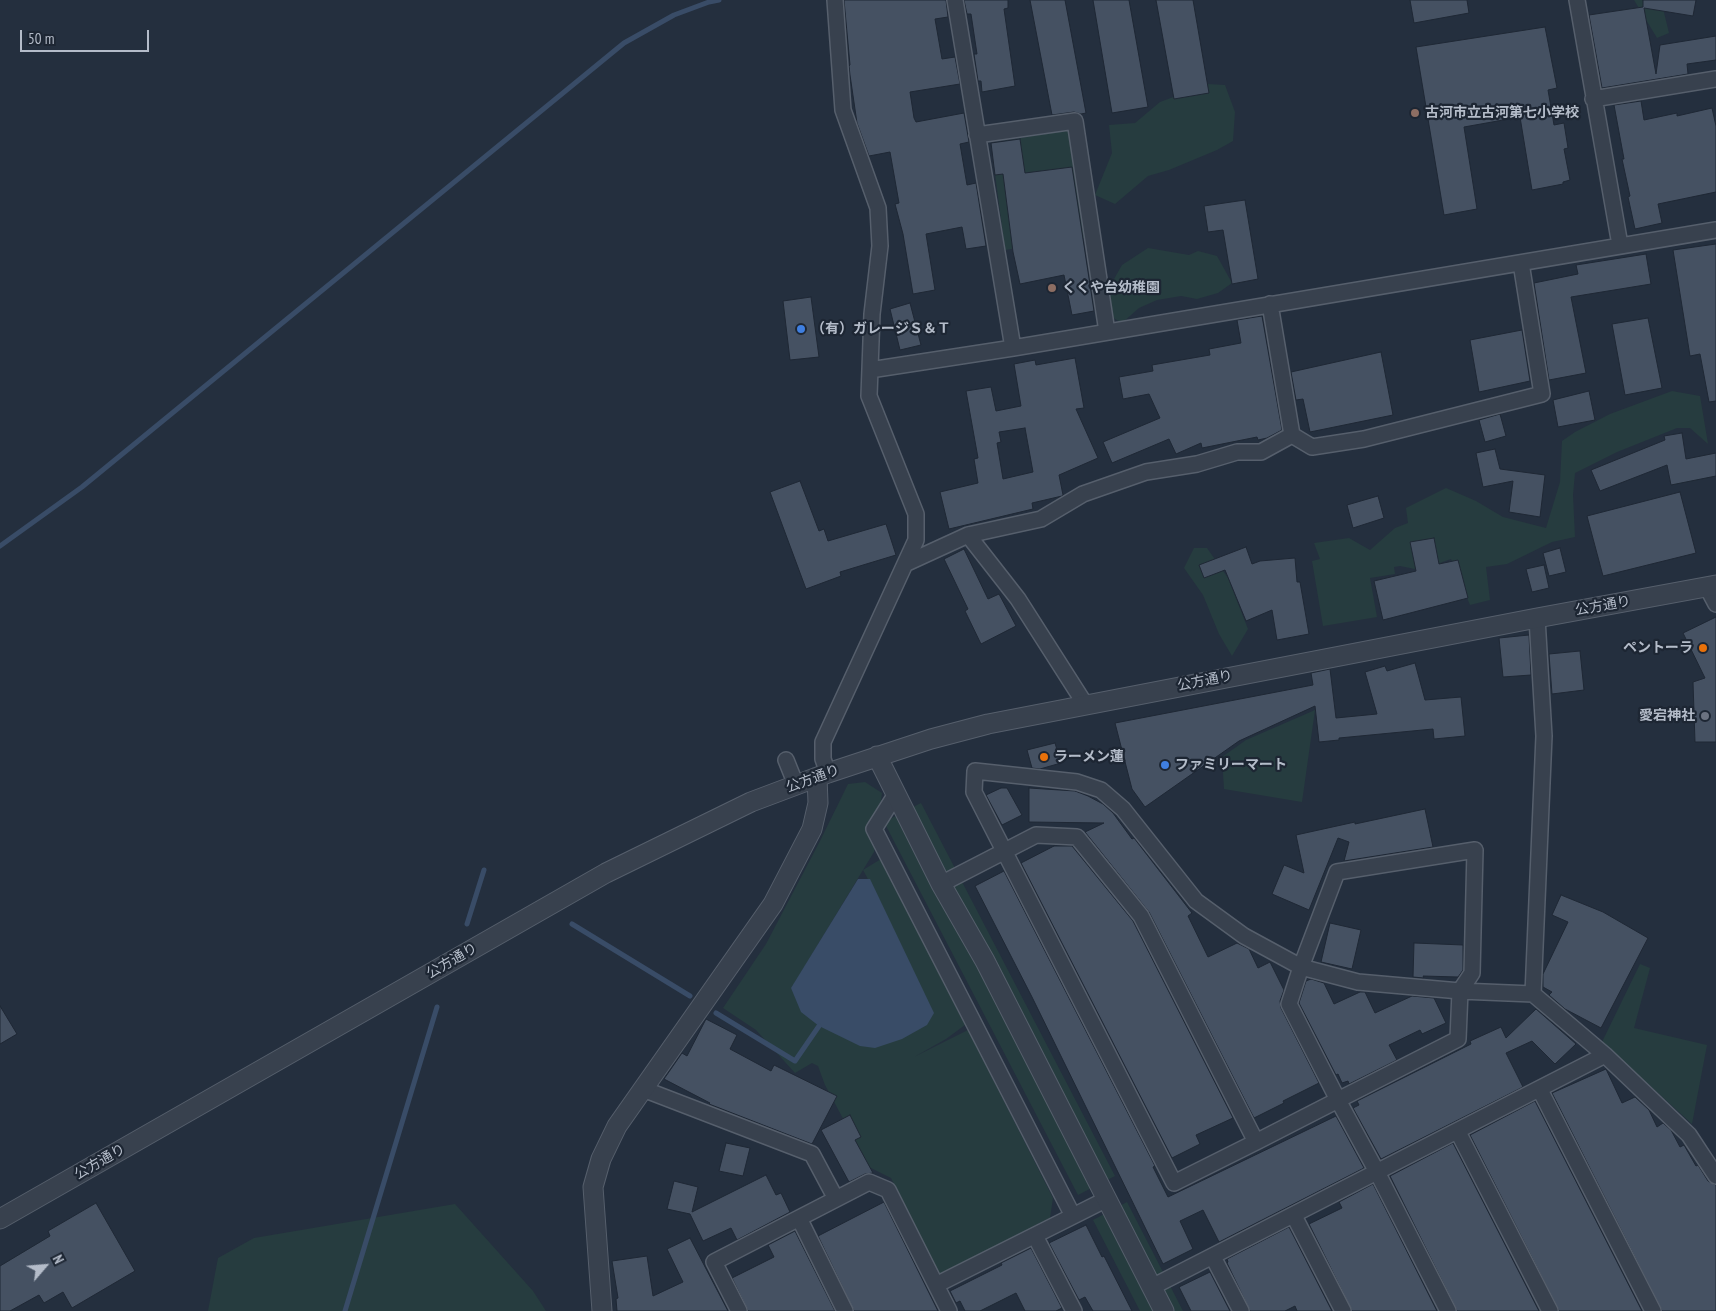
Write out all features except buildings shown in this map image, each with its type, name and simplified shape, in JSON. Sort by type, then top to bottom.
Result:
[{"type":"street","points":[[602,1311],[593,1187],[601,1158],[617,1126],[773,904],[812,829],[823,775],[823,742],[916,540],[916,514],[869,396],[872,314],[880,246],[878,208],[843,110],[835,0]]},
{"type":"street","points":[[955,0],[1013,348]]},
{"type":"street","points":[[1577,0],[1620,245]]},
{"type":"street","points":[[1593,99],[1716,79]]},
{"type":"street","points":[[978,135],[1075,122],[1107,332]]},
{"type":"street","points":[[870,370],[1013,348],[1716,230]]},
{"type":"street","points":[[1270,304],[1292,435],[1312,447],[1364,439],[1542,394],[1521,263]]},
{"type":"street","points":[[907,562],[968,534],[1042,519],[1083,494],[1146,472],[1197,464],[1237,452],[1261,452],[1292,435]]},
{"type":"street","points":[[968,534],[1018,599],[1085,704]]},
{"type":"street","points":[[1711,586],[1716,604]]},
{"type":"street","name":"公方通り","points":[[0,1218],[606,873],[751,802],[823,775],[877,756],[988,724],[1711,586]]},
{"type":"street","points":[[1533,994],[1544,736],[1537,618]]},
{"type":"street","points":[[877,756],[941,884],[985,961],[1164,1311]]},
{"type":"street","points":[[786,760],[796,785]]},
{"type":"street","points":[[1448,1311],[1377,1172],[1338,1100],[1289,1004],[1301,967],[1337,872],[1475,850],[1472,973],[1460,992],[1458,1039],[1338,1100],[1256,1142],[1174,1183],[974,792],[975,771],[1077,782],[1101,790],[1124,809],[1196,901],[1244,936],[1301,967],[1358,982],[1460,992],[1533,994],[1605,1056],[1689,1135],[1716,1176]]},
{"type":"street","points":[[896,794],[874,829],[1073,1216]]},
{"type":"street","points":[[941,884],[1036,835],[1077,838],[1141,916],[1256,1142]]},
{"type":"street","points":[[1152,1287],[1605,1056]]},
{"type":"street","points":[[643,1089],[812,1154],[836,1199]]},
{"type":"street","points":[[1540,1090],[1653,1311]]},
{"type":"street","points":[[1458,1132],[1550,1311]]},
{"type":"street","points":[[739,1311],[714,1262],[869,1182],[888,1190],[949,1311]]},
{"type":"street","points":[[936,1285],[1107,1198]]},
{"type":"street","points":[[1294,1216],[1343,1311]]},
{"type":"street","points":[[799,1218],[846,1311]]},
{"type":"street","points":[[1035,1236],[1074,1311]]},
{"type":"street","points":[[1213,1256],[1241,1311]]},
{"type":"green space","points":[[1634,0],[1661,0],[1669,33],[1657,38]]},
{"type":"green space","points":[[1208,84],[1225,85],[1235,112],[1233,141],[1217,150],[1169,170],[1148,176],[1115,204],[1095,195],[1112,153],[1109,125],[1135,123],[1160,102]]},
{"type":"green space","points":[[1069,130],[1085,238],[1005,250],[991,143]]},
{"type":"green space","points":[[1148,248],[1189,255],[1198,251],[1217,256],[1232,283],[1218,293],[1197,299],[1181,296],[1157,300],[1139,308],[1122,323],[1108,315],[1105,295],[1122,265]]},
{"type":"green space","points":[[1672,391],[1700,396],[1708,444],[1690,428],[1677,428],[1617,452],[1575,473],[1573,495],[1575,537],[1552,542],[1507,564],[1486,567],[1490,600],[1470,605],[1451,559],[1420,570],[1400,566],[1394,567],[1395,574],[1370,578],[1377,617],[1323,626],[1312,561],[1320,559],[1314,543],[1349,538],[1370,550],[1395,528],[1408,523],[1406,508],[1446,488],[1476,501],[1503,517],[1546,528],[1560,482],[1562,441],[1610,414]]},
{"type":"green space","points":[[1194,548],[1207,548],[1228,578],[1248,629],[1232,656],[1219,634],[1203,595],[1184,568]]},
{"type":"green space","points":[[1315,710],[1302,802],[1224,789],[1222,757],[1246,740]]},
{"type":"green space","points":[[865,782],[882,793],[874,852],[863,870],[881,859],[965,1025],[946,1039],[914,1057],[968,1030],[1053,1198],[1050,1218],[938,1275],[891,1178],[869,1167],[825,1085],[818,1066],[812,1063],[795,1073],[756,1030],[723,1008],[766,944],[848,784]],"holes":[[[863,870],[882,905],[791,989]]]},
{"type":"green space","points":[[921,803],[1115,1176],[1078,1195],[884,822]]},
{"type":"green space","points":[[1640,964],[1650,968],[1634,1028],[1707,1045],[1692,1124],[1602,1042]]},
{"type":"green space","points":[[1127,1202],[1183,1311],[1140,1311],[1093,1220]]},
{"type":"green space","points":[[455,1204],[533,1291],[546,1311],[208,1311],[218,1258],[254,1238]]},
{"type":"water","points":[[858,879],[870,879],[934,1013],[927,1025],[902,1039],[875,1048],[860,1046],[819,1026],[801,1012],[791,988]]},
{"type":"waterway","points":[[0,546],[82,487],[624,43],[674,15],[719,0]]},
{"type":"waterway","points":[[467,924],[484,870]]},
{"type":"waterway","points":[[572,924],[690,996]]},
{"type":"waterway","points":[[345,1311],[437,1007]]},
{"type":"waterway","points":[[716,1013],[795,1061],[819,1026]]},
{"type":"place","name":"古河市立古河第七小学校","points":[[1415,113]]},
{"type":"place","name":"くくや台幼稚園","points":[[1052,288]]},
{"type":"place","name":"（有）ガレージＳ＆Ｔ","points":[[801,329]]},
{"type":"place","name":"ペントーラ","points":[[1703,648]]},
{"type":"place","name":"愛宕神社","points":[[1705,716]]},
{"type":"place","name":"ラーメン蓮","points":[[1044,757]]},
{"type":"place","name":"ファミリーマート","points":[[1165,765]]}]
